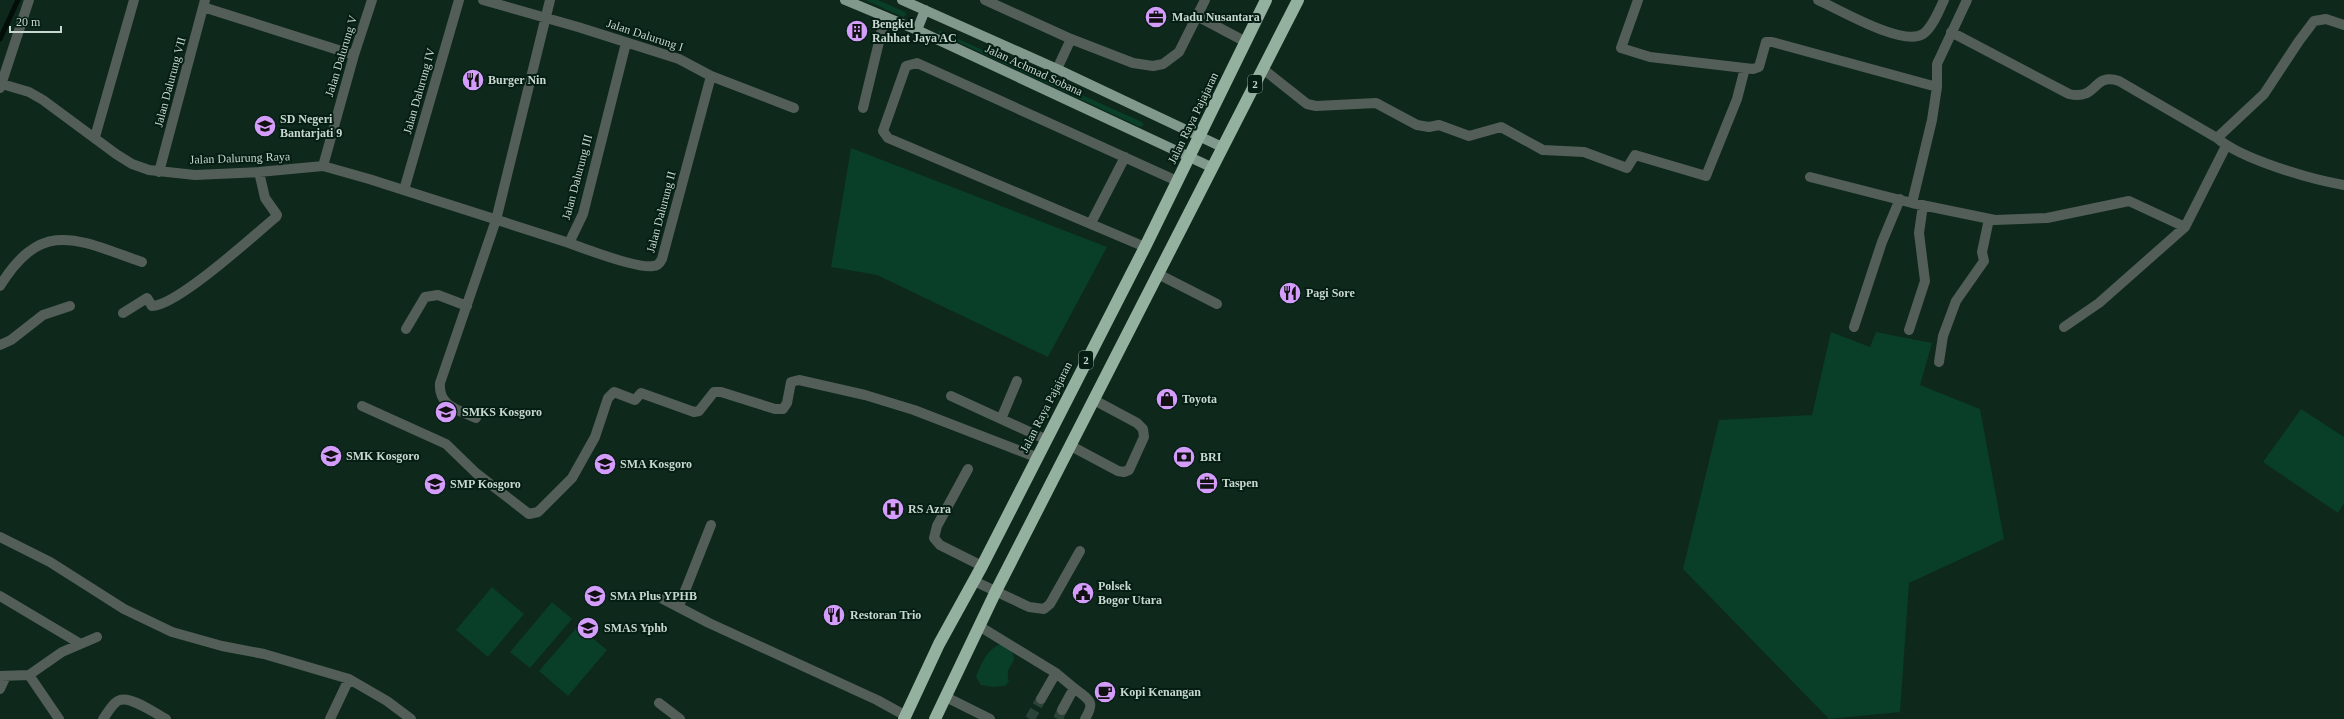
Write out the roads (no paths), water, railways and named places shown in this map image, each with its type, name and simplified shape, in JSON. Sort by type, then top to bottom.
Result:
[{"type":"highway","name":"Jalan Raya Pajajaran","points":[[905,717],[939,644],[982,566],[1045,439],[1200,137],[1266,0]]},
{"type":"highway","name":"2","points":[[936,719],[996,591],[1071,446],[1211,167],[1298,0]]},
{"type":"main road","name":"Jalan Achmad Sobana","points":[[845,0],[917,30],[1211,167]]},
{"type":"main road","name":"Jalan Achmad Sobana","points":[[902,0],[1057,69],[1222,147]]},
{"type":"main road","points":[[917,30],[925,10]]},
{"type":"street","points":[[1,86],[29,0]]},
{"type":"street","points":[[95,137],[134,0]]},
{"type":"street","name":"Jalan Dalurung V","points":[[323,166],[354,55],[372,0]]},
{"type":"street","name":"Jalan Dalurung IV","points":[[404,190],[460,0]]},
{"type":"street","name":"Jalan Dalurung I","points":[[482,0],[545,19],[578,27],[679,59],[711,76],[794,108]]},
{"type":"street","points":[[476,418],[449,406],[442,400],[439,392],[440,383],[496,220],[550,0]]},
{"type":"street","points":[[985,0],[1071,39],[1134,63],[1153,66],[1163,64],[1179,52],[1205,0]]},
{"type":"street","points":[[1638,0],[1621,48],[1650,57],[1745,68],[1759,67],[1766,42],[1772,42],[1937,87]]},
{"type":"street","points":[[1818,0],[1896,35],[1916,37],[1925,33],[1931,25],[1944,0]]},
{"type":"street","points":[[1912,203],[1930,131],[1937,87],[1937,64],[1967,0]]},
{"type":"street","points":[[204,4],[354,55]]},
{"type":"street","name":"Jalan Dalurung VII","points":[[159,172],[204,4]]},
{"type":"street","points":[[1197,16],[1246,42]]},
{"type":"street","points":[[863,108],[885,17]]},
{"type":"street","points":[[2217,138],[2264,94],[2299,40],[2314,21],[2326,18],[2344,25]]},
{"type":"street","points":[[1951,32],[2069,94],[2084,96],[2090,93],[2098,83],[2105,79],[2119,81],[2217,138],[2226,146],[2280,168],[2344,185]]},
{"type":"street","points":[[1057,69],[1071,39]]},
{"type":"street","name":"Jalan Dalurung III","points":[[569,243],[583,214],[626,43]]},
{"type":"street","points":[[1144,247],[1091,223],[888,138],[883,131],[906,66],[917,63],[1177,181]]},
{"type":"street","points":[[1263,69],[1306,104],[1316,106],[1376,103],[1417,125],[1429,127],[1439,125],[1469,136],[1501,127],[1543,150],[1552,152],[1584,152],[1627,168],[1635,155],[1706,176],[1737,99],[1745,68]]},
{"type":"street","name":"Jalan Dalurung II","points":[[569,243],[608,257],[648,267],[659,264],[664,252],[711,76]]},
{"type":"street","name":"Jalan Dalurung Raya","points":[[1,86],[36,96],[132,164],[159,172],[195,175],[259,172],[323,166],[404,190],[496,220]]},
{"type":"street","points":[[2064,327],[2099,303],[2185,226],[2226,146]]},
{"type":"street","points":[[1091,223],[1125,157]]},
{"type":"street","points":[[123,312],[147,298],[152,306],[159,306],[178,296],[276,217],[277,214],[265,198],[259,172]]},
{"type":"street","points":[[1810,177],[1912,203],[1989,219],[2047,218],[2129,202],[2185,226]]},
{"type":"street","points":[[1854,327],[1882,242],[1900,199]]},
{"type":"street","points":[[1909,330],[1925,281],[1919,233],[1923,205]]},
{"type":"street","points":[[1939,362],[1943,336],[1956,301],[1984,261],[1982,252],[1989,219]]},
{"type":"street","points":[[496,220],[569,243]]},
{"type":"street","points":[[0,286],[20,259],[37,247],[58,238],[75,239],[142,262]]},
{"type":"street","points":[[1158,274],[1217,304]]},
{"type":"street","points":[[406,329],[425,297],[438,295],[467,306]]},
{"type":"street","points":[[0,345],[11,340],[42,315],[70,306]]},
{"type":"street","points":[[362,406],[446,444],[476,473],[529,514],[538,512],[572,478],[595,437],[608,398],[614,392],[635,400],[641,393],[650,395],[694,412],[699,412],[714,392],[721,392],[775,409],[783,409],[787,403],[791,382],[799,380],[865,394],[914,410],[1036,457]]},
{"type":"street","points":[[1001,419],[1017,381]]},
{"type":"street","points":[[951,396],[1045,439]]},
{"type":"street","points":[[1071,446],[1118,471],[1124,472],[1129,470],[1144,438],[1143,430],[1137,423],[1094,400]]},
{"type":"street","points":[[968,469],[937,526],[934,538],[940,545],[982,566]]},
{"type":"street","points":[[679,606],[712,525]]},
{"type":"street","points":[[0,538],[50,562],[124,609],[172,632],[222,646],[264,654],[349,679],[387,701],[411,719]]},
{"type":"street","points":[[974,581],[1028,607],[1044,609],[1050,604],[1080,551]]},
{"type":"street","points":[[0,596],[79,643]]},
{"type":"street","points":[[664,599],[709,623],[877,700],[905,717]]},
{"type":"street","points":[[979,626],[1056,672],[1090,700],[1092,708],[1086,719]]},
{"type":"street","points":[[0,689],[3,676],[29,675],[48,661],[79,643],[97,637]]},
{"type":"street","points":[[1041,698],[1056,672]]},
{"type":"street","points":[[29,675],[59,719]]},
{"type":"street","points":[[330,719],[349,679]]},
{"type":"street","points":[[1062,710],[1074,688]]},
{"type":"street","points":[[946,697],[990,719]]},
{"type":"street","points":[[103,719],[117,701],[124,699],[136,703],[166,719]]},
{"type":"street","points":[[659,703],[680,719]]},
{"type":"waterway","points":[[0,39],[18,0]]},
{"type":"tunnel","points":[[1030,719],[1041,699]]},
{"type":"tunnel","points":[[1058,719],[1062,710]]},
{"type":"place","name":"Madu Nusantara","points":[[1156,17]]},
{"type":"place","name":"Bengkel Rahhat Jaya AC","points":[[857,31]]},
{"type":"place","name":"Burger Nin","points":[[473,80]]},
{"type":"place","name":"SD Negeri Bantarjati 9","points":[[265,126]]},
{"type":"place","name":"Pagi Sore","points":[[1290,293]]},
{"type":"place","name":"Toyota","points":[[1167,399]]},
{"type":"place","name":"SMKS Kosgoro","points":[[446,412]]},
{"type":"place","name":"SMK Kosgoro","points":[[331,456]]},
{"type":"place","name":"BRI","points":[[1184,457]]},
{"type":"place","name":"SMA Kosgoro","points":[[605,464]]},
{"type":"place","name":"Taspen","points":[[1207,483]]},
{"type":"place","name":"SMP Kosgoro","points":[[435,484]]},
{"type":"place","name":"RS Azra","points":[[893,509]]},
{"type":"place","name":"Polsek Bogor Utara","points":[[1083,593]]},
{"type":"place","name":"SMA Plus YPHB","points":[[595,596]]},
{"type":"place","name":"Restoran Trio","points":[[834,615]]},
{"type":"place","name":"SMAS Yphb","points":[[588,628]]},
{"type":"place","name":"Kopi Kenangan","points":[[1105,692]]}]
